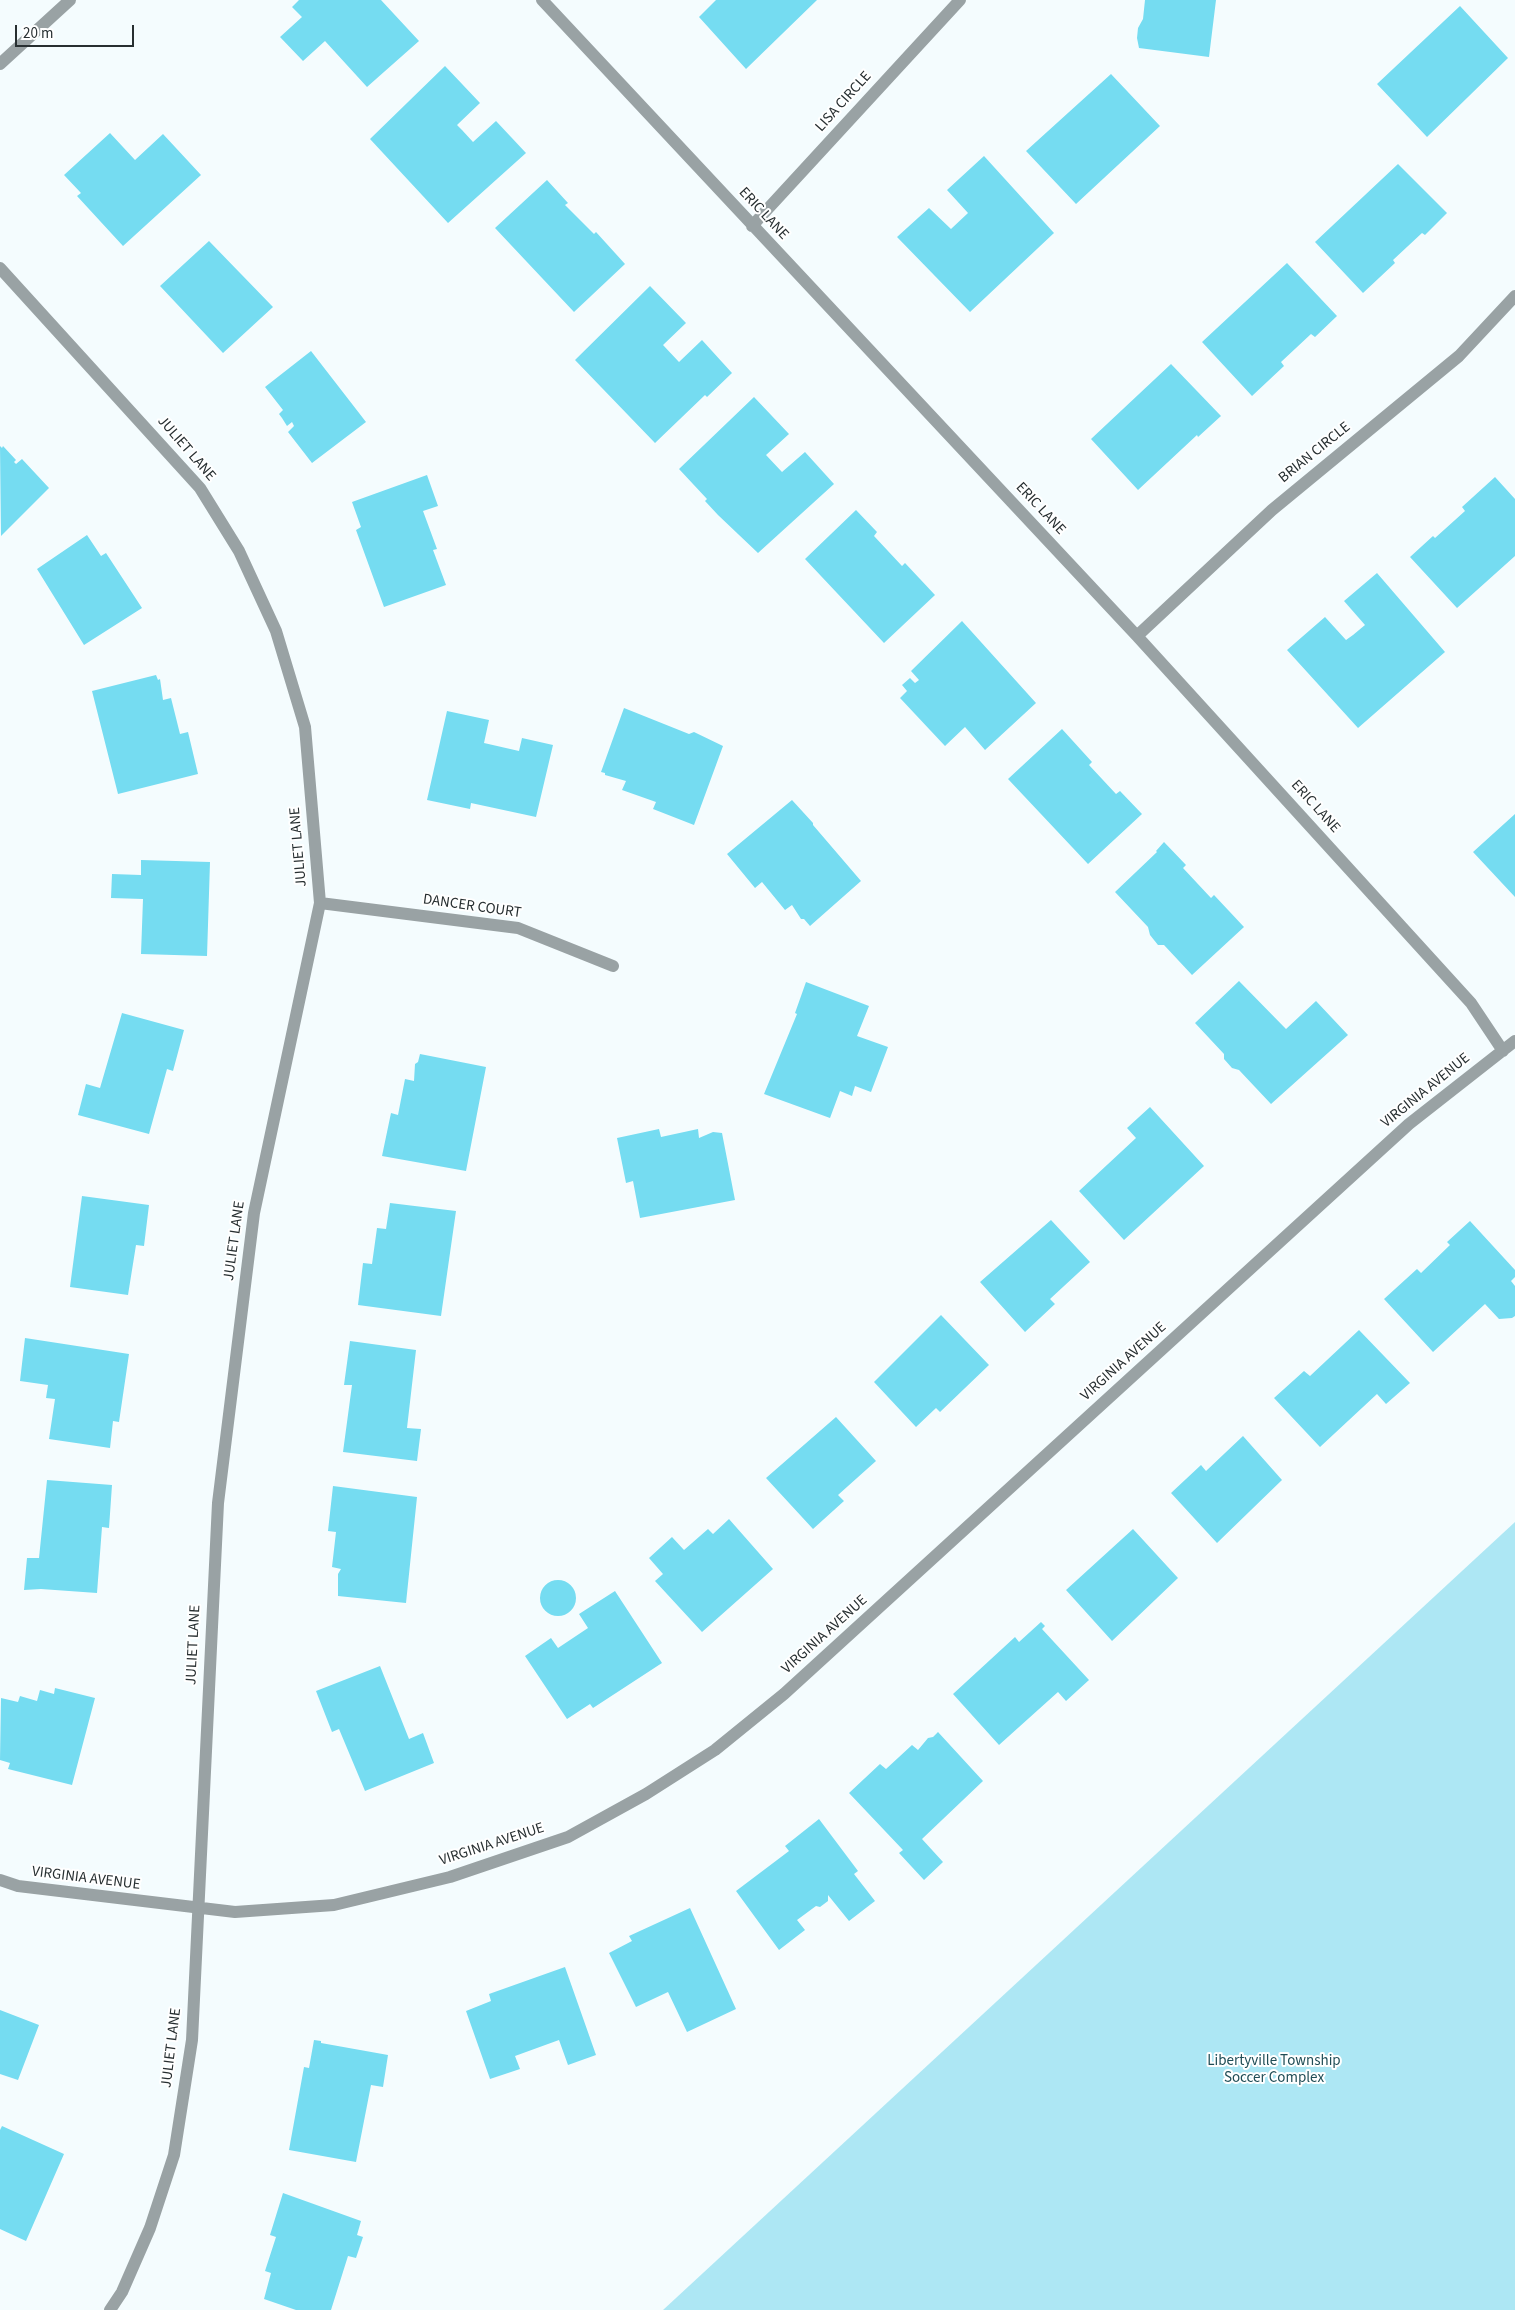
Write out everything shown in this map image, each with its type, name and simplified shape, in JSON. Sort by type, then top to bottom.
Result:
[{"type":"street","points":[[0,64],[70,0]]},
{"type":"street","name":"ERIC LANE","points":[[542,0],[1137,636],[1471,1003],[1503,1051]]},
{"type":"street","name":"LISA CIRCLE","points":[[752,226],[960,0]]},
{"type":"street","name":"JULIET LANE","points":[[0,268],[200,488],[239,551],[276,631],[305,727],[320,903],[254,1212],[219,1493],[192,2040],[174,2155],[150,2228],[122,2292],[110,2310]]},
{"type":"street","name":"BRIAN CIRCLE","points":[[1137,636],[1272,510],[1459,356],[1515,296]]},
{"type":"street","name":"DANCER COURT","points":[[320,903],[518,928],[612,966]]},
{"type":"street","name":"VIRGINIA AVENUE","points":[[0,1880],[18,1886],[235,1912],[334,1905],[450,1877],[568,1837],[646,1794],[715,1750],[784,1694],[1409,1124],[1515,1041]]},
{"type":"green space","name":"Libertyville Township Soccer Complex","points":[[1515,1522],[1515,2310],[663,2310]]},
{"type":"building","points":[[299,0],[381,0],[419,41],[367,87],[325,41],[303,61],[280,37],[302,17],[292,7]]},
{"type":"building","points":[[716,0],[817,0],[746,69],[699,17]]},
{"type":"building","points":[[1145,0],[1216,0],[1209,57],[1139,48],[1138,28],[1143,19]]},
{"type":"building","points":[[1460,6],[1508,58],[1427,137],[1377,84]]},
{"type":"building","points":[[445,66],[480,103],[457,125],[473,142],[496,121],[526,153],[448,223],[370,139]]},
{"type":"building","points":[[1111,74],[1160,126],[1076,204],[1026,151]]},
{"type":"building","points":[[110,133],[135,160],[163,134],[201,175],[123,246],[77,196],[81,193],[64,175]]},
{"type":"building","points":[[984,156],[1054,233],[970,312],[897,237],[929,208],[951,229],[968,213],[947,190]]},
{"type":"building","points":[[1398,164],[1447,213],[1425,235],[1422,233],[1393,260],[1395,263],[1363,293],[1315,242]]},
{"type":"building","points":[[547,180],[568,203],[565,205],[594,234],[596,232],[625,264],[574,312],[495,228]]},
{"type":"building","points":[[209,241],[273,307],[223,353],[160,286]]},
{"type":"building","points":[[1287,263],[1337,316],[1315,337],[1311,334],[1281,362],[1284,366],[1252,396],[1202,342]]},
{"type":"building","points":[[650,286],[686,323],[663,345],[679,362],[702,340],[732,373],[707,397],[705,395],[655,443],[575,360]]},
{"type":"building","points":[[311,351],[366,422],[312,463],[288,432],[294,426],[292,422],[287,426],[279,414],[283,410],[265,387]]},
{"type":"building","points":[[1171,364],[1221,416],[1198,437],[1197,435],[1138,490],[1091,439]]},
{"type":"building","points":[[754,397],[789,434],[766,455],[782,472],[805,452],[834,484],[758,553],[718,515],[705,501],[707,499],[679,469]]},
{"type":"building","points":[[0,446],[2,448],[3,446],[16,460],[14,462],[16,464],[22,459],[49,488],[1,536]]},
{"type":"building","points":[[427,475],[438,506],[423,511],[437,549],[433,550],[446,585],[384,607],[356,530],[361,527],[352,502]]},
{"type":"building","points":[[1495,477],[1515,499],[1515,556],[1457,608],[1410,557],[1465,511],[1462,507]]},
{"type":"building","points":[[856,510],[877,532],[874,536],[902,566],[905,563],[935,595],[884,643],[805,559]]},
{"type":"building","points":[[87,535],[101,556],[106,553],[142,608],[84,645],[37,569]]},
{"type":"building","points":[[1377,573],[1445,652],[1358,728],[1287,650],[1325,617],[1346,640],[1365,625],[1344,601]]},
{"type":"building","points":[[962,621],[1036,703],[985,750],[965,727],[945,746],[900,698],[907,691],[902,685],[910,678],[915,683],[919,680],[911,671]]},
{"type":"building","points":[[156,675],[158,680],[160,679],[163,700],[171,698],[180,734],[188,732],[198,774],[118,794],[92,691]]},
{"type":"building","points":[[624,708],[689,734],[694,732],[723,746],[694,825],[653,809],[656,802],[622,790],[626,781],[601,772]]},
{"type":"building","points":[[447,711],[489,720],[484,743],[519,751],[522,738],[553,745],[536,817],[471,803],[470,809],[427,800]]},
{"type":"building","points":[[1062,729],[1092,762],[1089,765],[1116,794],[1120,791],[1142,814],[1088,864],[1008,779]]},
{"type":"building","points":[[792,800],[861,881],[810,926],[804,919],[801,919],[792,905],[785,910],[762,882],[755,888],[727,854]]},
{"type":"building","points":[[1515,814],[1515,897],[1473,852]]},
{"type":"building","points":[[1164,842],[1186,865],[1183,868],[1211,898],[1214,895],[1244,927],[1192,975],[1164,945],[1158,945],[1150,935],[1148,927],[1115,892],[1157,852]]},
{"type":"building","points":[[141,860],[210,862],[207,956],[141,954],[143,899],[111,898],[112,874],[141,875]]},
{"type":"building","points":[[1239,981],[1286,1029],[1316,1001],[1348,1035],[1271,1104],[1239,1070],[1232,1068],[1224,1059],[1224,1054],[1195,1023]]},
{"type":"building","points":[[806,982],[869,1006],[857,1036],[888,1047],[871,1092],[855,1086],[852,1096],[840,1091],[830,1118],[764,1094],[797,1014],[795,1013]]},
{"type":"building","points":[[122,1013],[184,1030],[173,1071],[167,1069],[149,1134],[78,1115],[86,1084],[100,1088]]},
{"type":"building","points":[[420,1054],[486,1067],[466,1171],[382,1156],[391,1113],[398,1115],[405,1079],[414,1081],[415,1064],[418,1062]]},
{"type":"building","points":[[1150,1107],[1204,1166],[1124,1240],[1079,1191],[1136,1138],[1127,1128]]},
{"type":"building","points":[[659,1129],[661,1137],[698,1129],[699,1138],[713,1132],[722,1133],[735,1200],[640,1218],[633,1181],[626,1183],[617,1138]]},
{"type":"building","points":[[82,1196],[149,1205],[144,1246],[136,1245],[128,1295],[70,1287]]},
{"type":"building","points":[[390,1203],[456,1211],[441,1316],[358,1305],[363,1263],[372,1264],[377,1228],[386,1229]]},
{"type":"building","points":[[1051,1220],[1090,1262],[1050,1299],[1055,1304],[1025,1332],[980,1282]]},
{"type":"building","points":[[1470,1221],[1515,1270],[1515,1277],[1511,1281],[1515,1286],[1515,1316],[1499,1319],[1485,1304],[1433,1352],[1384,1299],[1417,1269],[1421,1273],[1450,1245],[1447,1242]]},
{"type":"building","points":[[941,1315],[989,1365],[940,1412],[936,1408],[916,1427],[874,1382]]},
{"type":"building","points":[[1359,1330],[1410,1383],[1386,1404],[1377,1394],[1320,1447],[1274,1398],[1304,1371],[1310,1376]]},
{"type":"building","points":[[25,1338],[129,1354],[119,1422],[113,1421],[110,1448],[49,1439],[55,1399],[46,1398],[48,1385],[20,1381]]},
{"type":"building","points":[[350,1341],[416,1350],[407,1428],[421,1429],[417,1461],[343,1452],[352,1385],[344,1385]]},
{"type":"building","points":[[836,1417],[876,1461],[838,1495],[844,1501],[813,1529],[766,1478]]},
{"type":"building","points":[[1243,1436],[1282,1480],[1217,1543],[1171,1493],[1201,1465],[1206,1471]]},
{"type":"building","points":[[47,1480],[112,1485],[109,1528],[102,1527],[97,1593],[41,1589],[24,1590],[27,1558],[39,1558]]},
{"type":"building","points":[[333,1486],[417,1497],[406,1603],[338,1596],[338,1574],[341,1569],[332,1567],[336,1532],[328,1531]]},
{"type":"building","points":[[729,1519],[773,1569],[702,1632],[655,1581],[663,1574],[649,1558],[672,1537],[684,1550],[708,1529],[713,1534]]},
{"type":"building","points":[[1133,1529],[1178,1578],[1112,1641],[1066,1590]]},
{"type":"building","points":[[558,1580],[565,1581],[571,1585],[575,1591],[575,1605],[571,1611],[565,1615],[558,1616],[551,1615],[545,1611],[541,1605],[540,1598],[541,1591],[545,1585],[551,1581]]},
{"type":"building","points":[[615,1591],[662,1663],[593,1708],[590,1704],[567,1719],[525,1656],[551,1638],[558,1648],[588,1628],[579,1614]]},
{"type":"building","points":[[1041,1622],[1045,1626],[1042,1629],[1089,1680],[1066,1701],[1058,1692],[999,1745],[953,1694],[1015,1637],[1019,1642]]},
{"type":"building","points":[[380,1666],[409,1739],[423,1733],[434,1763],[365,1791],[339,1729],[332,1732],[316,1691]]},
{"type":"building","points":[[55,1688],[95,1698],[72,1785],[8,1769],[10,1763],[0,1760],[1,1698],[18,1702],[20,1696],[37,1701],[40,1690],[54,1694]]},
{"type":"building","points":[[938,1732],[983,1781],[922,1839],[943,1862],[924,1880],[899,1853],[903,1850],[849,1793],[880,1764],[886,1769],[912,1745],[918,1750],[928,1738],[933,1737]]},
{"type":"building","points":[[819,1819],[858,1871],[854,1874],[875,1901],[849,1921],[828,1895],[828,1901],[820,1907],[816,1906],[797,1920],[805,1930],[779,1950],[736,1891],[789,1851],[785,1846]]},
{"type":"building","points":[[690,1908],[736,2009],[687,2032],[668,1992],[636,2007],[609,1953],[632,1941],[629,1936]]},
{"type":"building","points":[[565,1967],[596,2055],[568,2065],[559,2040],[515,2056],[520,2069],[490,2079],[466,2011],[491,2001],[489,1994]]},
{"type":"building","points":[[0,2010],[39,2025],[18,2080],[0,2074]]},
{"type":"building","points":[[314,2040],[321,2041],[321,2043],[388,2055],[383,2087],[371,2085],[356,2162],[289,2150],[304,2067],[309,2068]]},
{"type":"building","points":[[2,2126],[64,2154],[26,2241],[0,2229],[0,2130]]},
{"type":"building","points":[[283,2193],[361,2221],[357,2235],[363,2237],[356,2258],[348,2256],[331,2310],[296,2310],[264,2299],[271,2273],[265,2271],[276,2237],[270,2235]]}]
